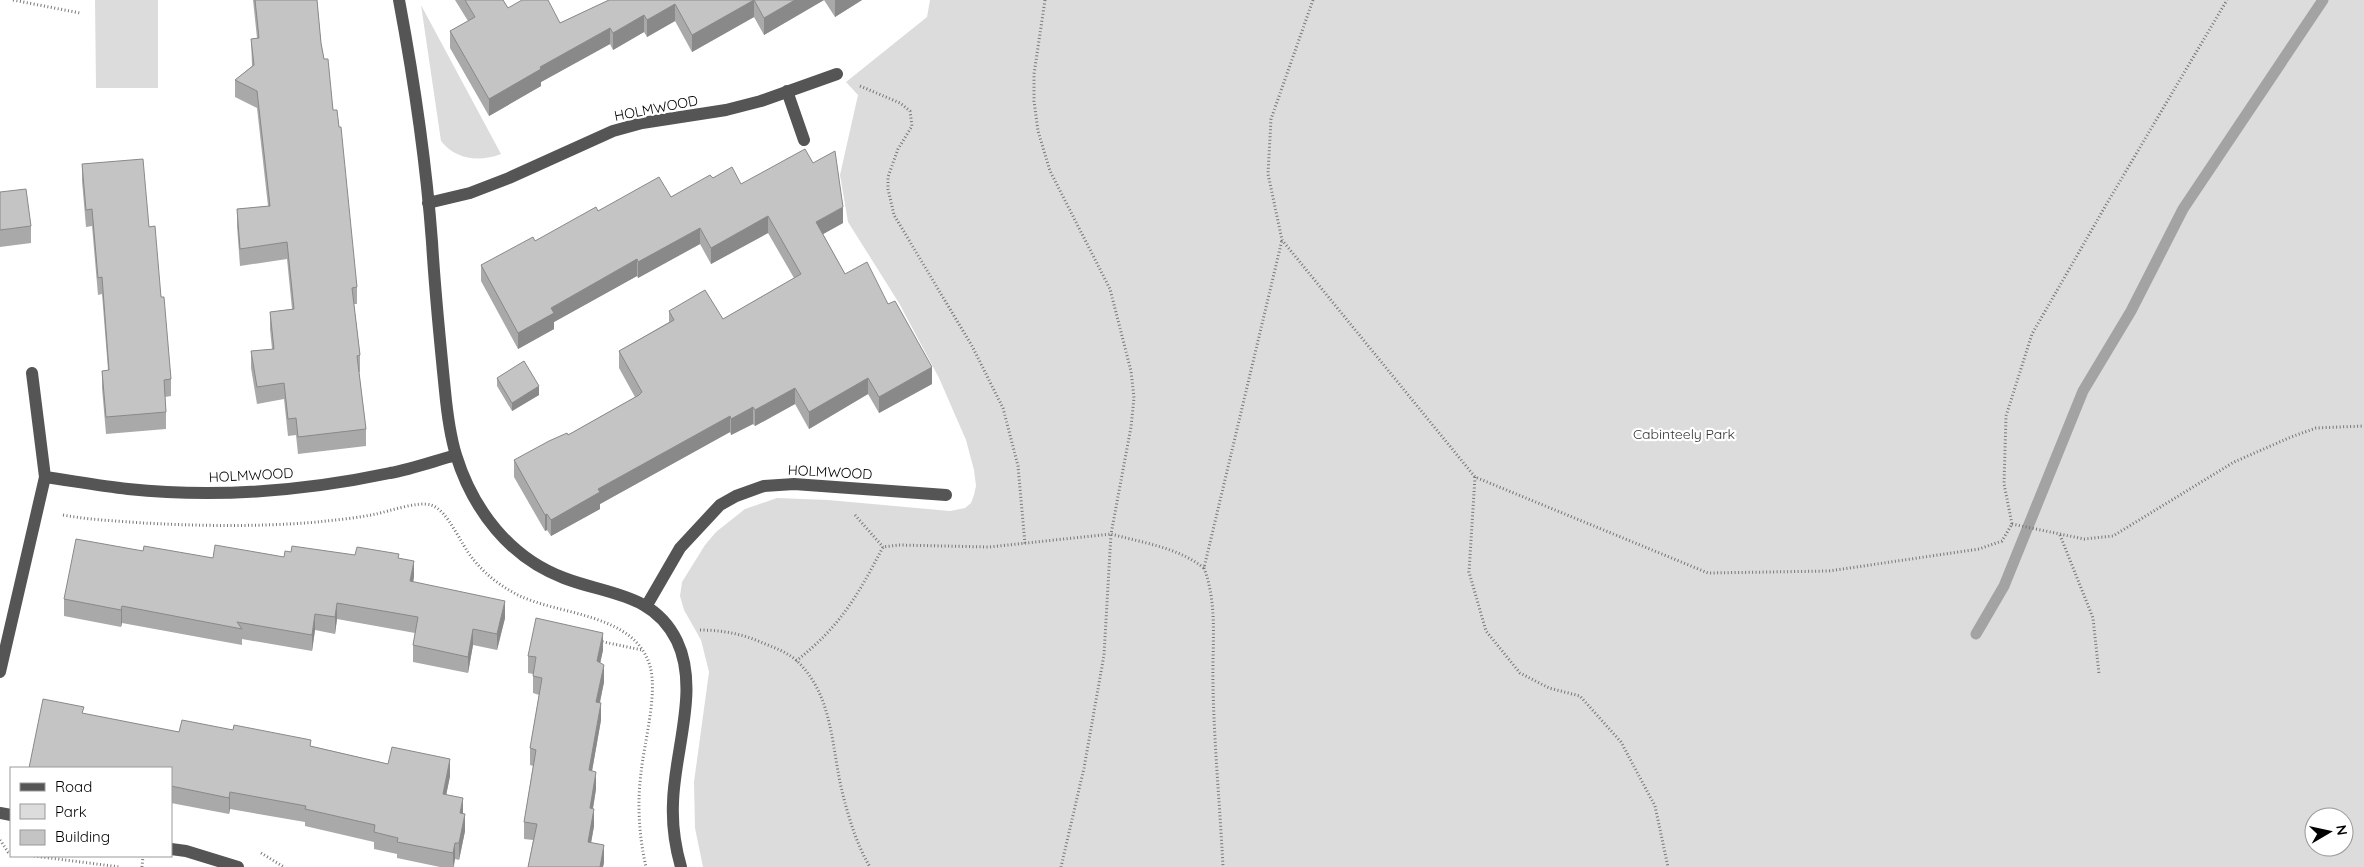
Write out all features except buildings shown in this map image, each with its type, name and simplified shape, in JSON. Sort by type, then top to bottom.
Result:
[{"type":"street","points":[[399,0],[422,143],[441,363],[456,455],[468,485],[483,510],[508,544],[522,556],[565,579],[647,605],[666,623],[673,633],[686,663],[687,690],[673,802],[674,843],[681,867]]},
{"type":"street","name":"HOLMWOOD","points":[[428,203],[470,193],[509,178],[613,131],[642,123],[713,113],[837,74]]},
{"type":"street","points":[[787,91],[804,140]]},
{"type":"street","points":[[0,672],[45,477],[32,373]]},
{"type":"street","name":"HOLMWOOD","points":[[45,477],[128,489],[202,492],[261,491],[335,483],[391,473],[456,455]]},
{"type":"street","name":"HOLMWOOD","points":[[647,605],[680,548],[720,505],[736,496],[764,486],[794,484],[946,495]]},
{"type":"street","points":[[172,849],[198,861],[238,867]]},
{"type":"path","points":[[13,0],[80,13]]},
{"type":"path","points":[[1045,0],[1034,74],[1034,101],[1038,131],[1050,171],[1110,289],[1131,371],[1134,398],[1132,427],[1111,534],[1104,655],[1084,768],[1061,867]]},
{"type":"path","points":[[1204,568],[1282,240],[1268,174],[1271,119],[1313,0]]},
{"type":"path","points":[[1282,240],[1475,477],[1708,573],[1829,572],[1892,564],[1979,548],[2002,541],[2012,524],[2004,484],[2006,416],[2032,334],[2227,0]]},
{"type":"path","points":[[856,84],[887,96],[910,111],[912,126],[895,158],[888,177],[888,189],[894,215],[972,346],[1003,408],[1018,466],[1026,544]]},
{"type":"path","points":[[2012,524],[2084,539],[2113,536],[2234,462],[2291,437],[2316,428],[2364,426]]},
{"type":"path","points":[[1475,477],[1469,572],[1486,631],[1520,673],[1549,688],[1580,696],[1621,742],[1655,806],[1668,867]]},
{"type":"path","points":[[37,510],[107,520],[239,526],[326,521],[374,514],[419,504],[430,504],[446,518],[472,558],[498,583],[523,598],[615,627],[634,638],[642,650],[650,664],[653,683],[641,772],[639,808],[646,867]]},
{"type":"path","points":[[796,661],[841,619],[856,598],[883,547],[899,545],[971,547],[1026,544],[1111,534],[1190,557],[1204,568],[1210,584],[1213,601],[1213,686],[1223,867]]},
{"type":"path","points":[[2060,534],[2093,618],[2099,674]]},
{"type":"path","points":[[673,633],[709,630],[735,633],[776,648],[796,661],[809,675],[820,695],[832,729],[844,798],[870,867]]},
{"type":"path","points":[[595,640],[642,650]]},
{"type":"path","points":[[0,840],[10,853]]},
{"type":"path","points":[[42,857],[120,867]]},
{"type":"green space","points":[[95,0],[158,0],[158,88],[96,88]]},
{"type":"green space","name":"Cabinteely Park","points":[[930,0],[2364,0],[2364,867],[703,867],[695,828],[694,782],[709,672],[701,640],[684,610],[680,596],[682,582],[705,545],[716,532],[745,509],[777,498],[828,500],[950,511],[965,508],[971,503],[976,486],[966,440],[939,378],[899,303],[848,222],[840,175],[858,95],[846,82],[927,17]]},
{"type":"green space","points":[[421,5],[501,154],[485,158],[469,158],[454,152],[441,141]]},
{"type":"waterway","points":[[1976,634],[2004,586],[2083,391],[2131,311],[2183,209],[2323,0]]}]
